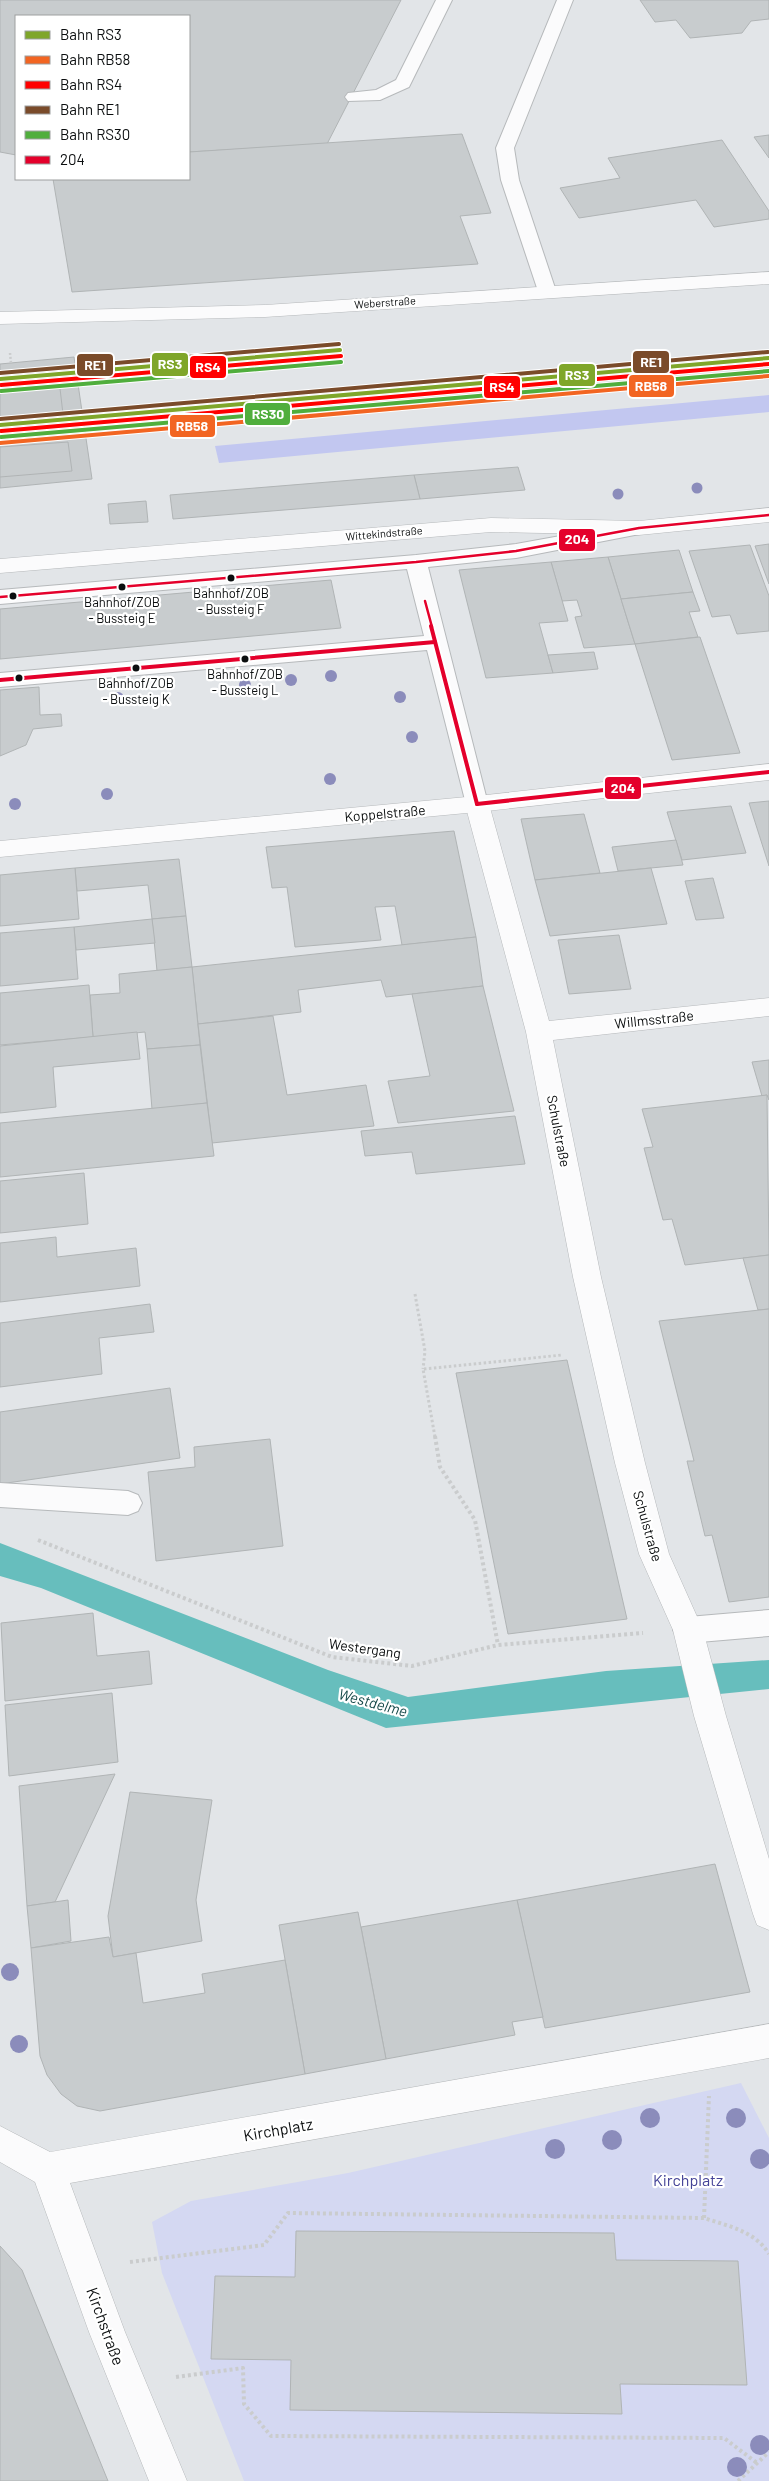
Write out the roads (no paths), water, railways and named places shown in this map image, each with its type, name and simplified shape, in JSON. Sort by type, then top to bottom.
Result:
[{"type":"street","name":"Weberstraße","points":[[0,318],[265,311],[547,291],[635,288],[769,278]]},
{"type":"street","name":"Wittekindstraße","points":[[0,566],[491,525],[639,528],[769,516]]},
{"type":"street","name":"Koppelstraße","points":[[0,849],[477,804],[769,772]]},
{"type":"street","name":"Schulstraße","points":[[477,804],[539,1032],[587,1277],[654,1554],[688,1630],[710,1716],[769,1914]]},
{"type":"street","name":"Willmsstraße","points":[[539,1032],[769,1007]]},
{"type":"street","name":"Kirchplatz","points":[[48,2170],[769,2041]]},
{"type":"street","points":[[0,2143],[48,2170]]},
{"type":"street","name":"Kirchstraße","points":[[48,2170],[107,2332],[168,2481]]},
{"type":"lane","points":[[354,97],[380,96],[403,83],[444,0]]},
{"type":"lane","points":[[547,291],[510,180],[505,148],[565,0]]},
{"type":"lane","points":[[0,597],[416,562],[516,551],[639,528]]},
{"type":"lane","name":"Schulstraße","points":[[416,562],[477,804]]},
{"type":"lane","points":[[0,680],[435,642]]},
{"type":"lane","points":[[0,1495],[128,1503]]},
{"type":"lane","points":[[688,1630],[769,1623]]},
{"type":"water","name":"Westdelme","points":[[0,1543],[328,1670],[408,1697],[606,1671],[769,1660],[769,1689],[386,1728],[41,1588],[0,1576]]},
{"type":"rail line","name":"RE1","points":[[0,373],[339,344]]},
{"type":"rail line","name":"RS3","points":[[0,379],[340,350]]},
{"type":"rail line","name":"RE1","points":[[0,419],[768,352]]},
{"type":"rail line","name":"RS4","points":[[1,385],[341,356]]},
{"type":"rail line","name":"RS3","points":[[0,425],[769,358]]},
{"type":"rail line","name":"RS30","points":[[1,391],[341,362]]},
{"type":"rail line","name":"RS4","points":[[1,431],[769,364]]},
{"type":"rail line","name":"RS30","points":[[1,437],[769,371]]},
{"type":"rail line","name":"RB58","points":[[0,443],[769,376]]},
{"type":"place","name":"Bahnhof/ZOB - Bussteig F","points":[[231,578]]},
{"type":"place","name":"Bahnhof/ZOB - Bussteig E","points":[[122,587]]},
{"type":"place","name":"Bahnhof/ZOB - Bussteig L","points":[[245,659]]},
{"type":"place","name":"Bahnhof/ZOB - Bussteig K","points":[[136,668]]}]
